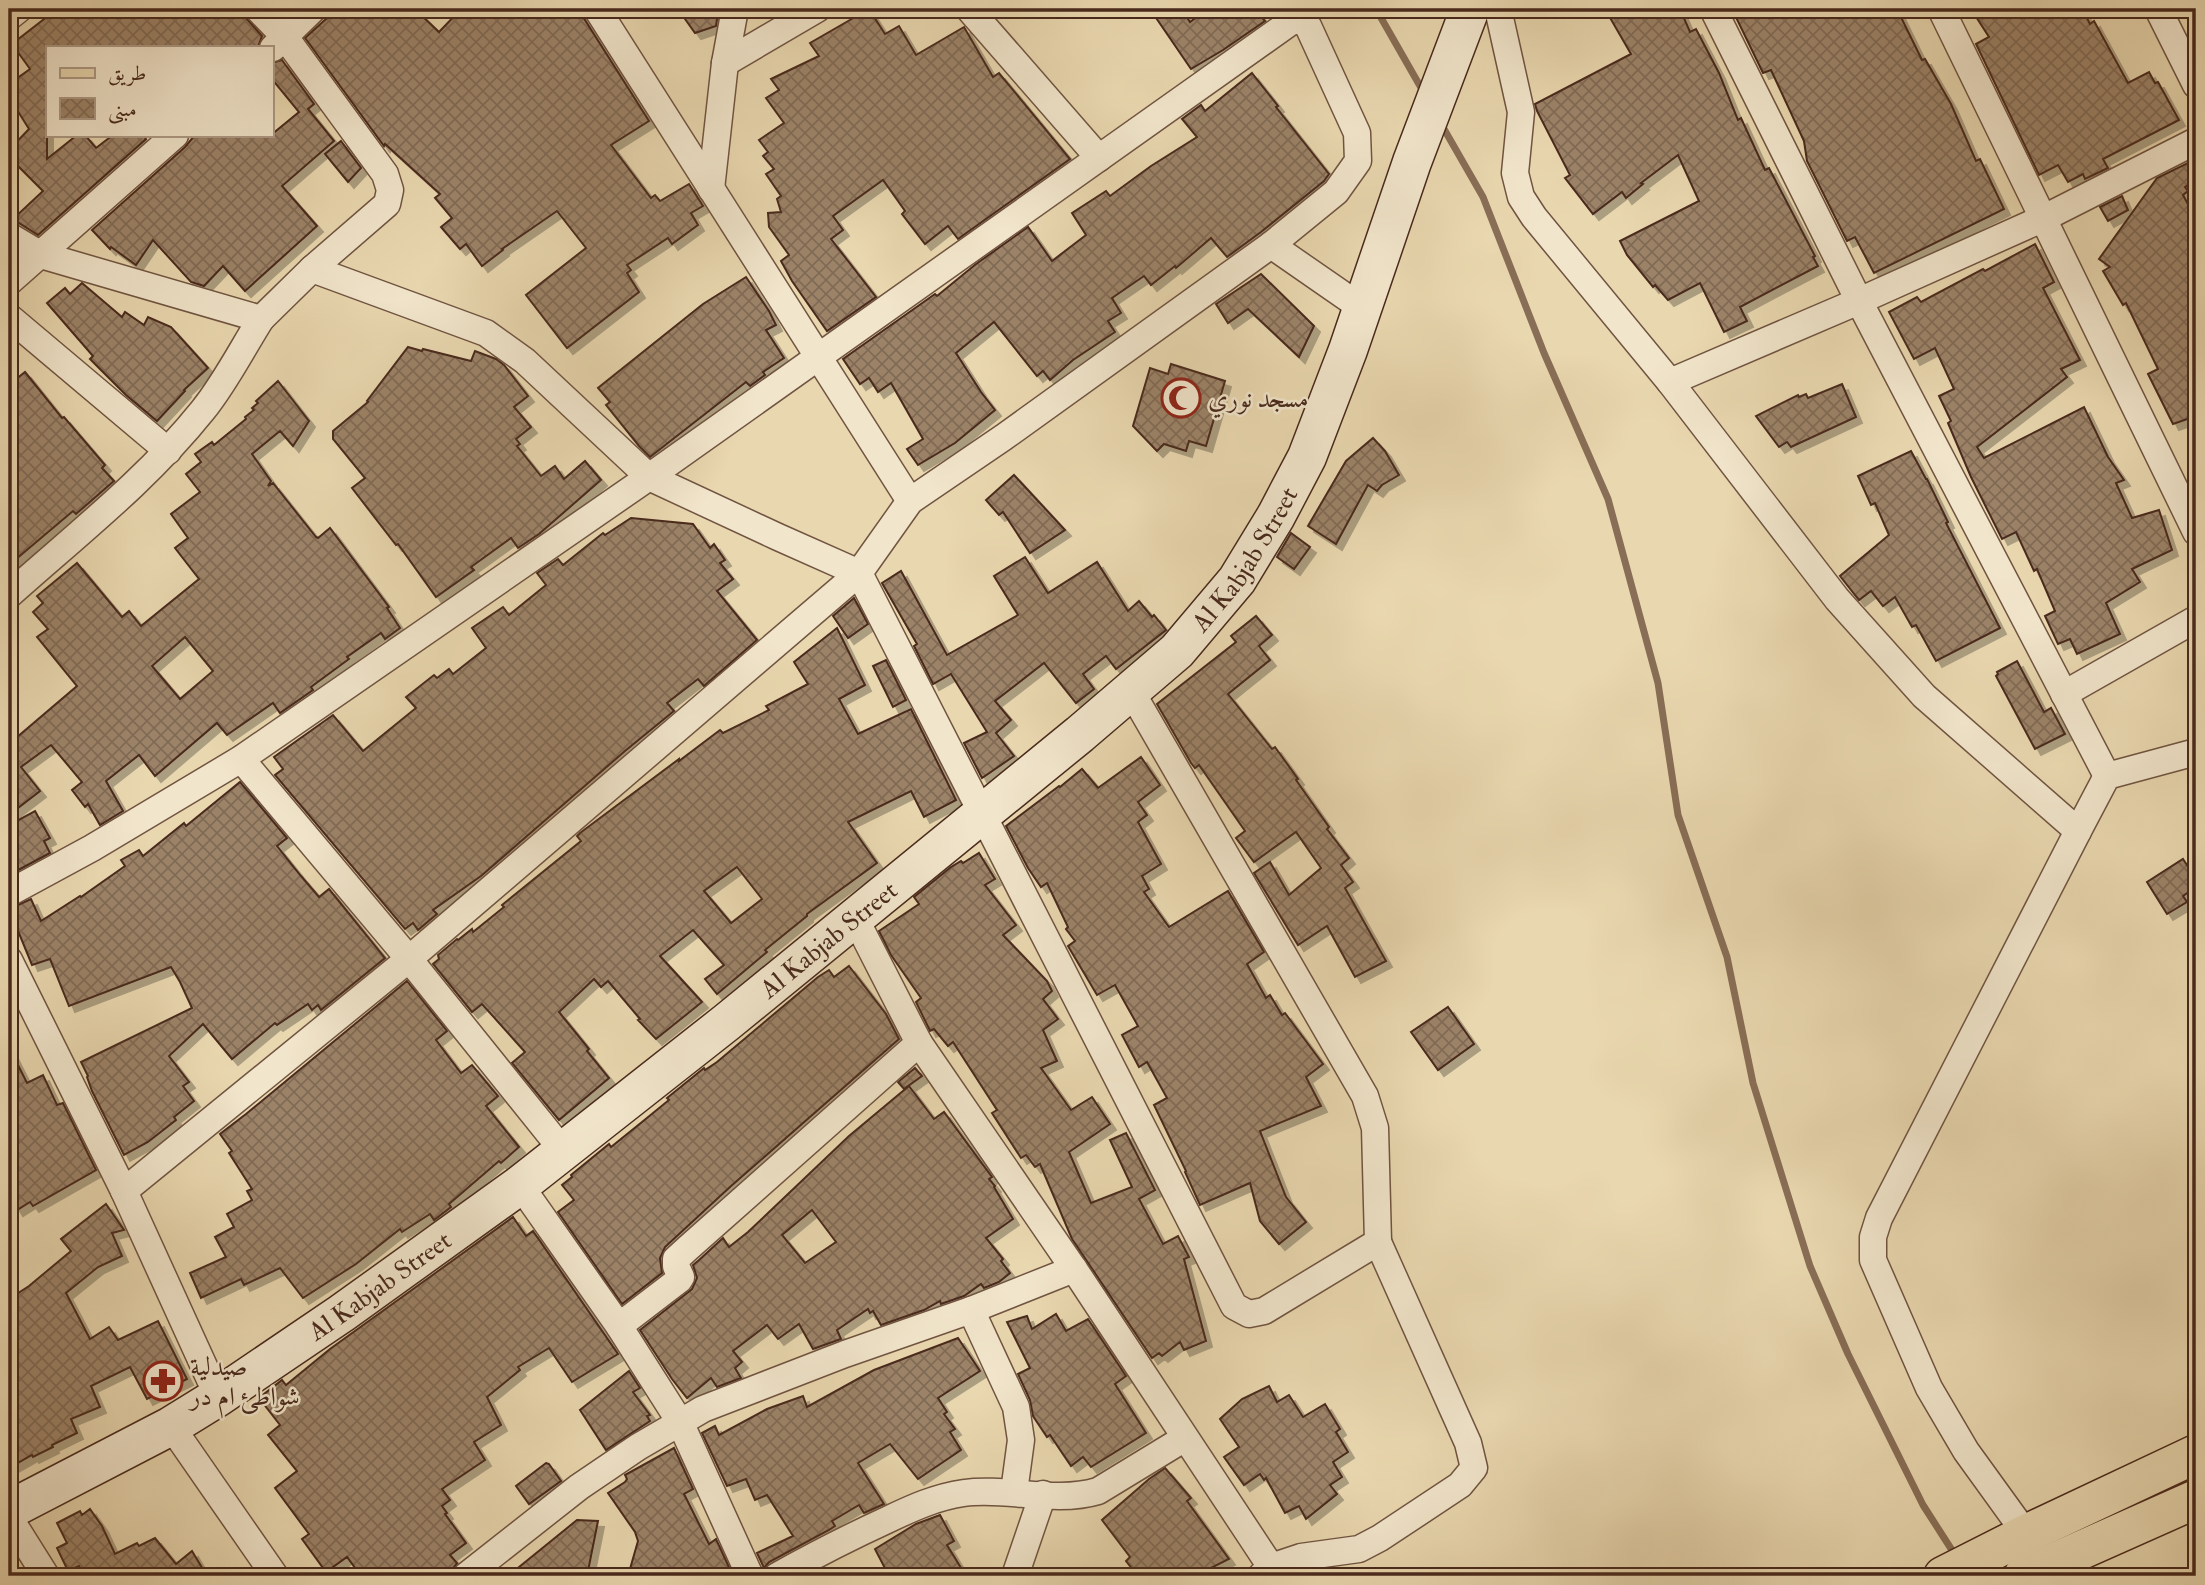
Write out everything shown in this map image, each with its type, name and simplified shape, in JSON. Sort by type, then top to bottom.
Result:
[{"type":"main road","name":"Al Kabjab Street","points":[[9,1510],[171,1426],[218,1397],[342,1313],[520,1185],[855,918],[1177,651],[1237,580],[1276,516],[1307,457],[1412,162],[1466,20]]},
{"type":"main road","points":[[2025,1555],[2196,1454]]},
{"type":"main road","points":[[1943,1576],[2025,1555],[2196,1499]]},
{"type":"street","points":[[9,16],[19,9]]},
{"type":"street","points":[[9,595],[131,488],[168,451],[205,408],[261,319],[387,204],[390,190],[385,174],[278,43],[258,9]]},
{"type":"street","points":[[278,43],[313,9]]},
{"type":"street","points":[[597,9],[910,500]]},
{"type":"street","points":[[711,189],[725,63],[735,9]]},
{"type":"street","points":[[725,63],[817,9]]},
{"type":"street","points":[[969,9],[1100,158]]},
{"type":"street","points":[[1498,9],[1521,112],[1515,173],[1521,197],[1534,217],[1670,382],[1837,599],[1915,687],[2078,831]]},
{"type":"street","points":[[1713,9],[1859,301],[2106,776]]},
{"type":"street","points":[[1941,9],[2196,532]]},
{"type":"street","points":[[2158,9],[2196,85]]},
{"type":"street","points":[[9,893],[92,848],[241,759],[649,477],[1292,21],[1301,21],[1308,26],[1357,133],[1358,161],[1336,192],[1271,245],[1004,437],[910,500],[859,573],[409,959],[124,1191]]},
{"type":"street","points":[[9,282],[174,136]]},
{"type":"street","points":[[1670,382],[2044,218],[2196,141]]},
{"type":"street","points":[[9,236],[41,255],[261,319]]},
{"type":"street","points":[[1271,245],[1362,308]]},
{"type":"street","points":[[312,270],[486,333],[525,361],[649,477],[859,573],[1234,1306],[1249,1314],[1264,1311],[1378,1241]]},
{"type":"street","points":[[9,317],[168,451]]},
{"type":"street","points":[[2064,694],[2196,619]]},
{"type":"street","points":[[855,918],[919,1043],[1074,1269],[1185,1438],[1266,1572],[1301,1558],[1359,1549],[1460,1485],[1474,1468],[1468,1443],[1378,1241],[1375,1128],[1365,1096],[1131,691]]},
{"type":"street","points":[[2025,1555],[1928,1388],[1873,1260],[1873,1237],[1879,1218],[2106,776],[2196,751]]},
{"type":"street","points":[[241,759],[409,959],[564,1152]]},
{"type":"street","points":[[9,960],[124,1191],[218,1397]]},
{"type":"street","points":[[619,1326],[679,1280],[681,1277],[676,1259],[919,1043]]},
{"type":"street","points":[[520,1185],[619,1326],[680,1422],[750,1576]]},
{"type":"street","points":[[466,1576],[579,1487],[680,1422],[726,1399],[971,1310],[1074,1269]]},
{"type":"street","points":[[971,1310],[1016,1407],[1021,1440],[1014,1492]]},
{"type":"street","points":[[171,1426],[275,1576]]},
{"type":"street","points":[[777,1576],[845,1539],[945,1496],[967,1492],[1014,1492],[1066,1497],[1098,1491],[1185,1438]]},
{"type":"street","points":[[1015,1576],[1043,1494]]},
{"type":"street","points":[[9,1517],[46,1576]]},
{"type":"building","points":[[57,9],[238,9],[262,36],[258,46],[46,46],[47,159],[76,136],[86,136],[96,148],[112,136],[144,136],[146,139],[38,235],[13,219],[43,191],[9,157],[9,150],[29,129],[9,97],[9,84],[30,69],[12,44]]},
{"type":"building","points":[[337,9],[415,9],[439,32],[461,9],[578,9],[649,121],[611,145],[651,198],[655,195],[660,201],[689,184],[703,206],[691,213],[698,225],[672,244],[668,238],[627,265],[631,270],[627,273],[639,292],[567,348],[526,295],[586,248],[557,211],[482,266],[466,244],[460,249],[441,227],[452,218],[435,198],[440,194],[385,144],[384,146],[305,38]]},
{"type":"building","points":[[678,9],[713,9],[717,19],[716,26],[695,33]]},
{"type":"building","points":[[869,9],[885,34],[899,26],[916,55],[964,27],[993,77],[999,73],[1070,159],[958,239],[948,226],[925,244],[902,214],[905,211],[883,180],[833,216],[843,230],[831,239],[876,297],[827,331],[781,261],[789,255],[769,227],[768,213],[781,212],[777,199],[781,196],[766,174],[774,169],[763,156],[768,152],[759,140],[784,123],[766,98],[779,90],[771,79],[819,56],[810,43]]},
{"type":"building","points":[[1150,9],[1181,9],[1190,22],[1207,9],[1255,9],[1265,21],[1191,69]]},
{"type":"building","points":[[1605,9],[1680,9],[1690,32],[1696,29],[1719,73],[1738,120],[1741,118],[1765,170],[1769,168],[1815,256],[1813,257],[1818,266],[1740,307],[1747,321],[1724,332],[1700,283],[1668,300],[1655,285],[1653,287],[1627,255],[1620,241],[1699,201],[1678,155],[1626,198],[1622,192],[1593,214],[1565,178],[1570,175],[1537,111],[1535,104],[1631,54]]},
{"type":"building","points":[[1732,9],[1897,9],[1922,60],[1925,59],[1951,104],[1976,161],[1980,159],[2004,209],[1874,273],[1855,237],[1847,241],[1807,161],[1804,141],[1771,70],[1763,73]]},
{"type":"building","points":[[1971,9],[2082,9],[2090,24],[2094,21],[2128,83],[2149,72],[2155,83],[2158,82],[2179,120],[2103,159],[2108,168],[2085,179],[2083,174],[2068,182],[2058,165],[2039,175],[1976,44],[1989,37]]},
{"type":"building","points":[[282,60],[314,104],[308,109],[334,141],[282,186],[317,226],[245,291],[223,266],[204,286],[191,282],[153,240],[136,265],[111,247],[110,249],[92,230],[194,136],[273,136],[299,112],[273,80],[273,62]]},
{"type":"building","points":[[1252,73],[1329,174],[1324,181],[1227,257],[1211,238],[1151,285],[1144,276],[1112,298],[1121,313],[1108,321],[1115,332],[1073,360],[1050,380],[1043,371],[1037,376],[994,322],[956,353],[995,410],[955,443],[918,465],[907,449],[923,439],[891,383],[878,392],[869,378],[860,384],[843,359],[935,294],[937,296],[1028,227],[1052,261],[1086,235],[1072,213],[1106,191],[1110,196],[1197,137],[1182,119],[1201,105],[1205,111]]},
{"type":"building","points":[[341,141],[361,168],[348,182],[325,154]]},
{"type":"building","points":[[2196,159],[2196,180],[2185,187],[2188,191],[2183,195],[2196,219],[2196,416],[2173,424],[2148,374],[2158,369],[2126,303],[2123,305],[2103,271],[2110,267],[2099,259],[2157,178]]},
{"type":"building","points":[[2122,196],[2128,210],[2108,221],[2100,207]]},
{"type":"building","points":[[2035,244],[2054,282],[2043,288],[2080,360],[2061,369],[2067,377],[1977,447],[1984,458],[2084,407],[2108,457],[2124,480],[2116,483],[2132,518],[2159,510],[2172,550],[2132,569],[2140,582],[2106,603],[2120,634],[2077,654],[2070,639],[2058,644],[2045,616],[2055,611],[2037,569],[2034,571],[2016,532],[2002,539],[1971,477],[1939,396],[1954,389],[1935,348],[1914,359],[1889,312],[1917,297],[1921,302]]},
{"type":"building","points":[[1261,274],[1314,326],[1299,357],[1248,309],[1228,323],[1216,304]]},
{"type":"building","points":[[746,277],[776,325],[766,330],[784,358],[763,372],[765,375],[750,386],[746,382],[650,457],[606,405],[610,402],[598,388],[703,304]]},
{"type":"building","points":[[82,283],[122,317],[125,312],[144,325],[148,317],[171,327],[208,368],[157,421],[90,359],[93,356],[47,303],[65,288],[70,294]]},
{"type":"building","points":[[408,347],[471,361],[475,351],[496,359],[504,365],[528,396],[514,407],[531,427],[516,439],[520,444],[517,446],[541,476],[555,466],[564,479],[585,461],[601,480],[539,534],[518,548],[511,538],[471,567],[474,570],[436,597],[398,544],[396,545],[352,488],[365,478],[333,439],[333,431],[368,402]]},
{"type":"building","name":"مسجد نوري","points":[[1171,364],[1225,381],[1206,446],[1189,441],[1186,451],[1164,444],[1157,451],[1133,426],[1150,368],[1168,374]]},
{"type":"building","points":[[25,372],[105,465],[102,468],[114,481],[76,514],[73,511],[9,565],[9,385]]},
{"type":"building","points":[[278,381],[309,421],[293,446],[280,431],[252,454],[271,481],[268,486],[273,483],[316,537],[330,528],[389,607],[387,608],[400,628],[385,639],[381,633],[347,657],[349,659],[311,687],[313,690],[280,713],[273,703],[227,735],[217,723],[155,776],[139,755],[106,781],[123,811],[100,825],[88,804],[85,807],[72,790],[82,782],[51,745],[21,767],[40,791],[9,815],[9,744],[77,686],[37,637],[48,629],[33,612],[43,603],[37,596],[77,563],[122,617],[129,611],[141,626],[199,579],[175,548],[188,538],[171,514],[200,492],[186,474],[201,462],[195,454],[212,442],[214,445],[246,419],[258,403],[256,401]],"holes":[[[185,637],[213,671],[180,699],[152,666]]]},
{"type":"building","points":[[1842,384],[1856,417],[1791,447],[1787,442],[1779,447],[1756,416],[1798,395],[1799,397],[1806,394],[1808,398]]},
{"type":"building","points":[[1373,438],[1385,451],[1399,475],[1377,491],[1368,485],[1336,544],[1308,526],[1346,461]]},
{"type":"building","points":[[1911,451],[2000,628],[1936,661],[1916,625],[1912,627],[1895,597],[1883,606],[1871,591],[1859,600],[1840,576],[1889,535],[1875,503],[1871,505],[1858,476]]},
{"type":"building","points":[[1014,475],[1065,530],[1030,553],[1003,512],[999,515],[986,500]]},
{"type":"building","points":[[631,518],[693,524],[710,548],[714,544],[725,560],[720,563],[733,579],[717,591],[757,640],[704,686],[698,679],[667,703],[674,711],[481,876],[433,910],[437,914],[418,930],[413,923],[405,929],[275,775],[283,769],[274,757],[333,715],[363,751],[416,708],[406,697],[434,675],[437,678],[449,669],[453,674],[486,648],[472,628],[503,607],[509,615],[546,585],[537,573],[558,559],[563,565],[603,533],[605,535]]},
{"type":"building","points":[[1291,533],[1310,547],[1294,569],[1277,557]]},
{"type":"building","points":[[1025,557],[1048,593],[1097,562],[1128,611],[1139,601],[1166,630],[1116,669],[1106,656],[1083,674],[1094,689],[1076,703],[1044,663],[995,701],[1011,720],[996,733],[1014,756],[982,778],[964,743],[987,732],[951,674],[933,684],[914,646],[917,644],[882,583],[901,571],[947,655],[1018,615],[994,576]]},
{"type":"building","points":[[854,598],[868,624],[848,638],[833,616]]},
{"type":"building","points":[[1256,616],[1272,635],[1259,646],[1270,660],[1228,694],[1272,749],[1275,747],[1329,827],[1327,829],[1349,858],[1341,865],[1353,882],[1345,888],[1386,961],[1355,977],[1327,926],[1298,945],[1254,873],[1270,862],[1289,895],[1321,868],[1296,832],[1254,862],[1236,838],[1245,831],[1199,765],[1195,768],[1191,763],[1157,704],[1236,642],[1231,636]]},
{"type":"building","points":[[837,628],[865,685],[839,699],[858,734],[911,709],[956,800],[924,817],[911,791],[848,822],[877,863],[807,914],[717,994],[705,979],[724,965],[693,930],[660,956],[702,1002],[656,1039],[608,981],[601,987],[594,979],[559,1012],[609,1078],[559,1120],[512,1063],[525,1052],[482,1004],[472,1012],[433,964],[439,959],[438,955],[457,939],[472,929],[473,932],[581,841],[577,836],[580,833],[679,759],[720,730],[723,733],[769,710],[766,706],[808,684],[794,662]],"holes":[[[737,867],[762,899],[731,923],[704,891]]]},
{"type":"building","points":[[886,660],[906,700],[893,707],[873,666]]},
{"type":"building","points":[[2017,661],[2044,712],[2051,708],[2065,734],[2035,749],[1996,676],[1997,672]]},
{"type":"building","points":[[1141,757],[1160,785],[1138,802],[1147,815],[1138,822],[1161,864],[1142,876],[1149,889],[1144,892],[1169,927],[1228,891],[1264,952],[1247,964],[1266,998],[1270,995],[1282,1015],[1285,1013],[1323,1064],[1306,1077],[1321,1106],[1260,1131],[1286,1197],[1306,1222],[1279,1244],[1260,1221],[1250,1183],[1200,1205],[1154,1105],[1167,1098],[1147,1062],[1139,1067],[1122,1035],[1138,1026],[1115,985],[1097,995],[1068,946],[1075,941],[1066,929],[1068,927],[1047,883],[1041,887],[1006,826],[1082,769],[1098,788]]},
{"type":"building","points":[[240,782],[287,838],[277,846],[301,876],[319,897],[329,889],[385,958],[321,1010],[318,1005],[312,1010],[308,1004],[277,1025],[275,1023],[232,1059],[203,1024],[169,1056],[189,1082],[183,1086],[194,1101],[174,1117],[176,1120],[148,1142],[124,1155],[92,1091],[81,1062],[192,1008],[180,982],[171,967],[69,1006],[50,959],[32,965],[9,909],[31,899],[41,921],[125,866],[121,860],[139,850],[143,856],[184,823],[186,826]]},
{"type":"building","points":[[35,811],[50,838],[44,841],[50,853],[9,875],[9,825]]},
{"type":"building","points":[[979,853],[995,879],[985,885],[1016,925],[1003,935],[1047,981],[1052,991],[1043,999],[1058,1019],[1043,1030],[1057,1061],[1041,1068],[1071,1110],[1092,1097],[1110,1124],[1069,1152],[1091,1203],[1132,1187],[1110,1140],[1126,1133],[1155,1190],[1139,1199],[1163,1244],[1178,1236],[1189,1257],[1184,1259],[1206,1341],[1184,1350],[1180,1342],[1162,1356],[1159,1353],[1152,1358],[1072,1239],[1040,1164],[1035,1167],[1026,1155],[1021,1158],[992,1113],[997,1110],[953,1042],[948,1046],[934,1029],[930,1031],[916,1002],[921,998],[891,955],[879,931],[919,904],[914,897],[951,867]]},
{"type":"building","points":[[2183,859],[2196,879],[2196,887],[2183,896],[2187,902],[2167,914],[2147,882]]},
{"type":"building","points":[[849,966],[886,1014],[899,1039],[665,1247],[660,1258],[662,1273],[622,1304],[558,1212],[574,1200],[562,1185],[609,1144],[611,1147],[669,1100],[667,1098],[704,1068],[705,1070],[717,1062],[818,977],[829,970],[834,977]]},
{"type":"building","points":[[407,981],[447,1031],[436,1040],[461,1073],[472,1065],[498,1096],[486,1106],[519,1147],[501,1163],[499,1161],[434,1220],[430,1214],[402,1232],[400,1229],[356,1264],[303,1298],[280,1268],[244,1285],[241,1279],[201,1298],[190,1273],[226,1257],[215,1237],[234,1227],[227,1214],[252,1200],[247,1191],[252,1189],[220,1134]]},
{"type":"building","points":[[1448,1007],[1474,1044],[1438,1070],[1411,1032]]},
{"type":"building","points":[[9,1047],[27,1083],[43,1075],[57,1105],[63,1103],[96,1170],[33,1206],[30,1202],[17,1210],[9,1197]]},
{"type":"building","points":[[915,1068],[922,1076],[904,1089],[898,1082]]},
{"type":"building","points":[[909,1086],[934,1119],[944,1112],[992,1177],[989,1179],[1013,1219],[986,1238],[1003,1259],[1001,1261],[1010,1273],[999,1282],[984,1288],[981,1284],[964,1296],[941,1304],[940,1301],[924,1310],[881,1325],[873,1311],[870,1313],[868,1309],[837,1330],[841,1339],[813,1349],[799,1324],[778,1339],[767,1325],[733,1351],[742,1362],[735,1368],[741,1378],[717,1387],[711,1378],[687,1398],[640,1330],[692,1289],[697,1278],[693,1265],[723,1238],[729,1247],[748,1232],[849,1136]],"holes":[[[812,1210],[836,1242],[805,1263],[782,1235]]]},
{"type":"building","points":[[106,1204],[124,1230],[112,1233],[122,1256],[98,1267],[66,1293],[90,1339],[109,1327],[118,1340],[158,1321],[187,1379],[147,1399],[130,1367],[91,1386],[100,1407],[71,1419],[77,1433],[9,1468],[9,1299],[71,1251],[61,1239]]},
{"type":"building","points":[[513,1217],[526,1236],[533,1231],[618,1354],[572,1382],[549,1348],[518,1367],[520,1370],[487,1397],[501,1425],[474,1442],[485,1460],[442,1489],[450,1500],[442,1506],[447,1513],[445,1514],[466,1543],[450,1555],[457,1563],[451,1576],[361,1576],[347,1557],[326,1572],[302,1539],[309,1534],[275,1488],[297,1471],[268,1435],[280,1425],[259,1398],[282,1380],[286,1385],[330,1349]]},
{"type":"building","points":[[1056,1314],[1066,1331],[1088,1319],[1126,1376],[1115,1384],[1146,1433],[1091,1467],[1083,1457],[1071,1466],[1050,1435],[1047,1437],[1033,1416],[1030,1400],[1018,1374],[1030,1368],[1007,1322],[1027,1316],[1032,1329]]},
{"type":"building","points":[[958,1338],[980,1371],[938,1398],[947,1412],[944,1414],[955,1429],[950,1432],[961,1450],[918,1479],[890,1444],[858,1463],[884,1504],[864,1513],[859,1505],[832,1521],[835,1526],[829,1530],[769,1562],[764,1568],[757,1553],[793,1536],[767,1495],[755,1500],[746,1479],[727,1486],[702,1433],[715,1426],[719,1435],[767,1409],[803,1396],[807,1407],[874,1370]]},
{"type":"building","points":[[629,1371],[640,1388],[633,1392],[650,1415],[647,1416],[650,1421],[606,1450],[580,1410]]},
{"type":"building","points":[[1269,1386],[1277,1402],[1289,1395],[1303,1417],[1325,1404],[1340,1429],[1336,1432],[1348,1452],[1333,1462],[1342,1477],[1330,1485],[1337,1494],[1306,1519],[1299,1506],[1285,1513],[1266,1478],[1264,1480],[1260,1474],[1244,1485],[1224,1457],[1239,1447],[1220,1419],[1242,1399]]},
{"type":"building","points":[[674,1448],[693,1489],[684,1494],[709,1544],[716,1539],[733,1576],[628,1576],[638,1541],[635,1532],[608,1493],[625,1482],[625,1475]]},
{"type":"building","points":[[546,1463],[561,1481],[529,1504],[516,1486]]},
{"type":"building","points":[[1165,1468],[1191,1498],[1187,1501],[1229,1559],[1195,1576],[1138,1576],[1126,1561],[1130,1557],[1102,1520]]},
{"type":"building","points":[[90,1509],[102,1526],[115,1554],[155,1538],[176,1564],[192,1551],[207,1576],[85,1576],[79,1566],[68,1571],[57,1548],[67,1543],[57,1523],[80,1511],[82,1515]]},
{"type":"building","points":[[940,1515],[954,1541],[947,1545],[966,1576],[921,1576],[917,1569],[902,1576],[889,1576],[875,1549],[916,1524]]},
{"type":"building","points":[[577,1520],[598,1521],[587,1576],[508,1576]]},
{"type":"waterway","points":[[1376,9],[1424,93]]},
{"type":"waterway","points":[[1440,122],[1483,197],[1544,353],[1608,499],[1658,683],[1678,815],[1727,957],[1753,1083],[1810,1266],[1848,1354],[1923,1505],[1957,1558]]},
{"type":"place","name":"مسجد نوري","points":[[1181,398]]},
{"type":"place","name":"صيدلية شواطئ ام در","points":[[163,1381]]}]
